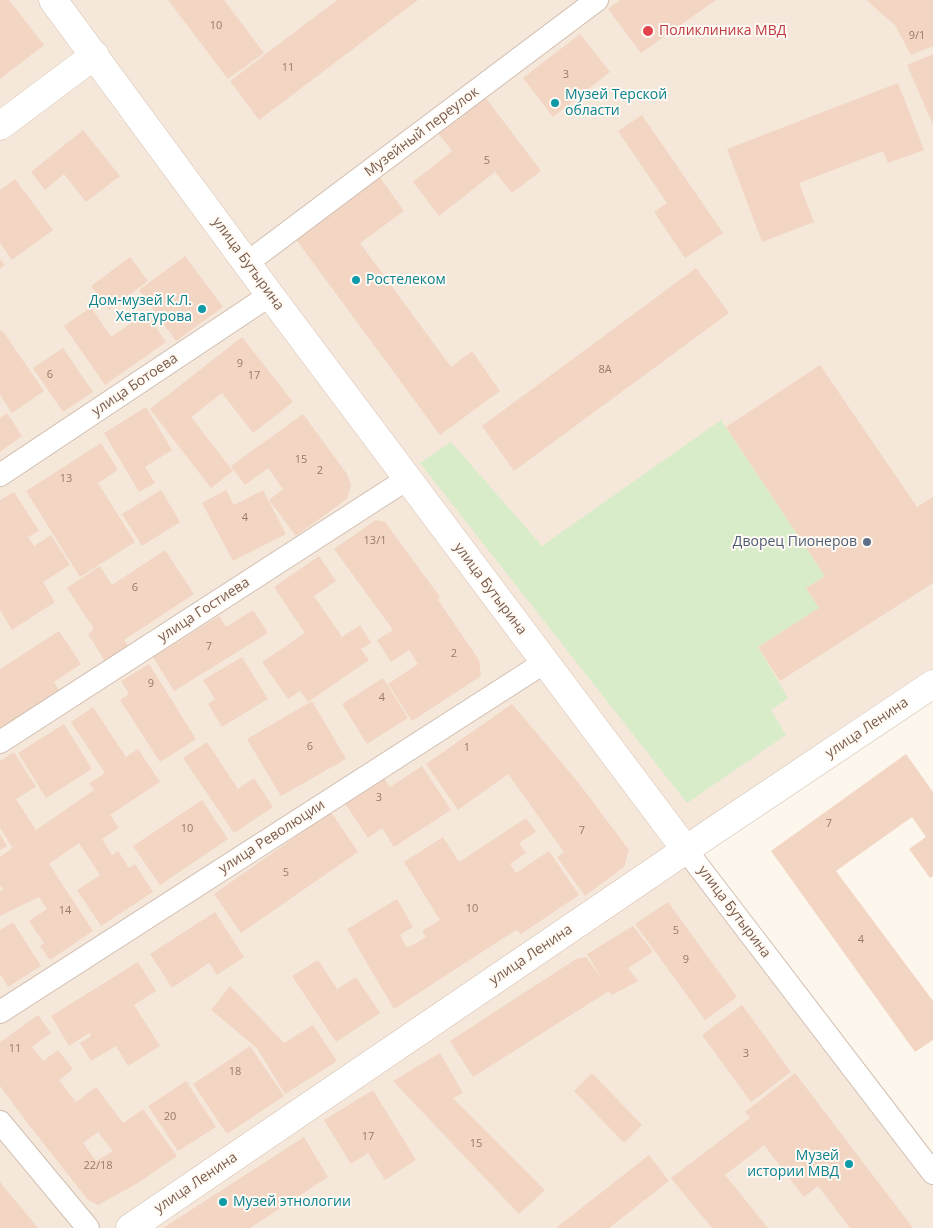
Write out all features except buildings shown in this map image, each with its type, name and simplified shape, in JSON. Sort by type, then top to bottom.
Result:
[{"type":"main road","name":"улица Бутырина","points":[[53,0],[95,54],[270,295],[686,850]]},
{"type":"main road","points":[[0,126],[95,54]]},
{"type":"main road","name":"улица Ленина","points":[[130,1228],[933,684]]},
{"type":"street","name":"Музейный переулок","points":[[247,263],[597,0]]},
{"type":"street","name":"улица Ботоева","points":[[0,474],[270,295]]},
{"type":"street","name":"улица Гостиева","points":[[0,742],[408,478]]},
{"type":"street","name":"улица Революции","points":[[0,1012],[545,662]]},
{"type":"street","name":"улица Бутырина","points":[[686,850],[933,1173]]},
{"type":"street","points":[[0,1122],[88,1228]]},
{"type":"shaded area","points":[[0,0],[933,0],[933,684],[686,850],[933,1173],[933,1228],[0,1228]]},
{"type":"green space","points":[[721,420],[825,576],[806,588],[819,608],[758,647],[788,698],[771,710],[786,735],[687,803],[420,463],[451,442],[542,546]]},
{"type":"place","name":"Поликлиника МВД","points":[[648,31]]},
{"type":"place","name":"Музей Терской области","points":[[555,103]]},
{"type":"place","name":"Ростелеком","points":[[356,280]]},
{"type":"place","name":"Дом-музей К.Л. Хетагурова","points":[[202,309]]},
{"type":"place","name":"Дворец Пионеров","points":[[867,542]]},
{"type":"place","name":"Музей истории МВД","points":[[849,1164]]},
{"type":"place","name":"Музей этнологии","points":[[223,1202]]}]
